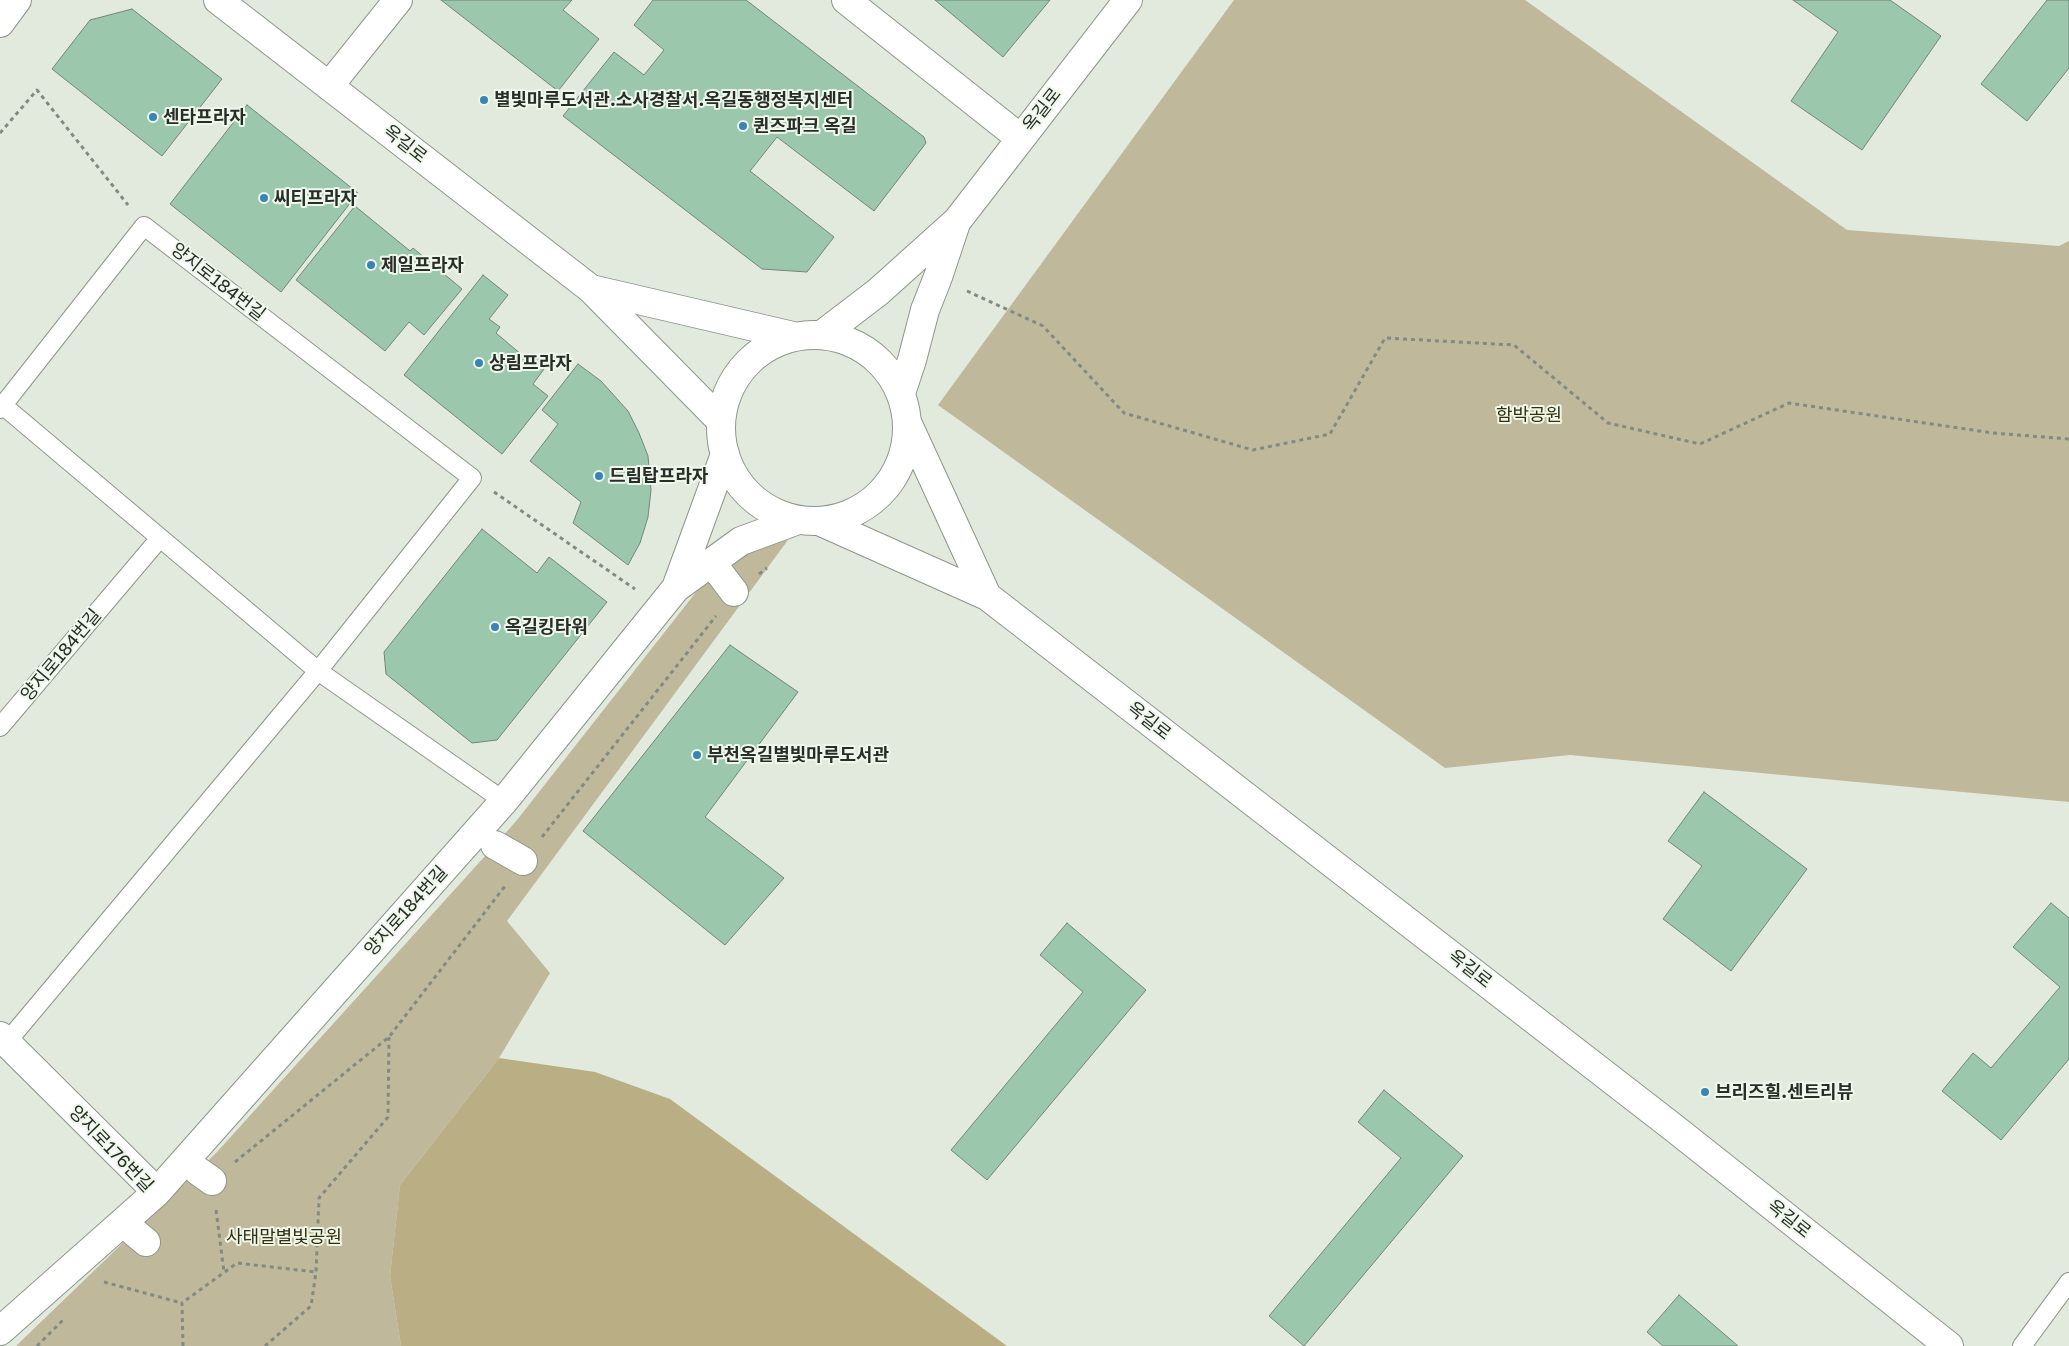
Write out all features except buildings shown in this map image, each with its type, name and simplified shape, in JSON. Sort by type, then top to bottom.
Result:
[{"type":"street","points":[[0,23],[17,0]]},
{"type":"street","name":"옥길로","points":[[218,0],[591,289],[721,421]]},
{"type":"street","points":[[330,86],[398,0]]},
{"type":"street","points":[[846,0],[1020,138]]},
{"type":"street","name":"옥길로","points":[[957,221],[1128,0]]},
{"type":"street","points":[[901,393],[925,310],[957,221]]},
{"type":"street","points":[[823,334],[878,292],[957,221]]},
{"type":"street","name":"옥길로","points":[[591,289],[793,336]]},
{"type":"street","points":[[823,334],[856,344],[883,365],[901,393],[907,422],[904,451],[892,478],[873,500],[848,515],[809,521],[741,541],[668,597],[725,454],[721,438],[721,421],[732,383],[757,353],[793,336],[823,334]]},
{"type":"street","name":"옥길로","points":[[907,422],[988,596]]},
{"type":"street","name":"옥길로","points":[[725,454],[736,478],[752,498],[774,512],[809,521],[988,596],[1674,1128],[1949,1346]]},
{"type":"street","points":[[718,571],[734,592]]},
{"type":"street","name":"양지로184번길","points":[[157,1192],[504,801],[668,597]]},
{"type":"street","points":[[495,845],[523,861]]},
{"type":"street","name":"양지로176번길","points":[[0,1331],[157,1192],[2,1042]]},
{"type":"lane","points":[[144,226],[1,406],[318,670],[504,801]]},
{"type":"lane","name":"양지로184번길","points":[[144,226],[472,478]]},
{"type":"lane","points":[[2,1042],[318,670],[472,478]]},
{"type":"lane","name":"양지로184번길","points":[[0,727],[160,538]]},
{"type":"lane","points":[[2022,1346],[2069,1282]]},
{"type":"path","points":[[0,133],[36,90],[144,226]]},
{"type":"path","points":[[938,278],[1043,326],[1124,413],[1253,450],[1330,434],[1385,338],[1514,345],[1608,423],[1700,444],[1789,403],[1993,434],[2069,440]]},
{"type":"path","points":[[472,478],[668,597]]},
{"type":"path","points":[[224,1272],[205,1176],[389,1037],[523,861],[734,592],[767,568]]},
{"type":"path","points":[[265,1346],[311,1306],[316,1272],[319,1198],[388,1117],[389,1037]]},
{"type":"path","points":[[182,1303],[237,1263],[316,1272]]},
{"type":"path","points":[[97,1288],[111,1275]]},
{"type":"path","points":[[104,1282],[182,1303]]},
{"type":"path","points":[[182,1303],[183,1346]]},
{"type":"path","points":[[37,1346],[70,1314]]},
{"type":"green space","name":"함박공원","points":[[1234,0],[1525,0],[1847,230],[2059,246],[2069,241],[2069,802],[1570,755],[1445,768],[938,405]]},
{"type":"green space","name":"사태말별빛공원","points":[[788,540],[507,921],[550,973],[499,1058],[400,1185],[390,1276],[401,1346],[16,1346],[217,1152],[495,845],[517,820],[700,587],[743,550]]},
{"type":"shaded area","points":[[499,1058],[595,1072],[670,1099],[1007,1346],[401,1346],[390,1276],[400,1185]]},
{"type":"place","name":"별빛마루도서관.소사경찰서.옥길동행정복지센터","points":[[484,100]]},
{"type":"place","name":"센타프라자","points":[[153,117]]},
{"type":"place","name":"퀸즈파크 옥길","points":[[743,126]]},
{"type":"place","name":"씨티프라자","points":[[264,198]]},
{"type":"place","name":"제일프라자","points":[[371,265]]},
{"type":"place","name":"상림프라자","points":[[479,363]]},
{"type":"place","name":"드림탑프라자","points":[[599,476]]},
{"type":"place","name":"옥길킹타워","points":[[495,627]]},
{"type":"place","name":"부천옥길별빛마루도서관","points":[[697,755]]},
{"type":"place","name":"브리즈힐.센트리뷰","points":[[1705,1092]]}]
